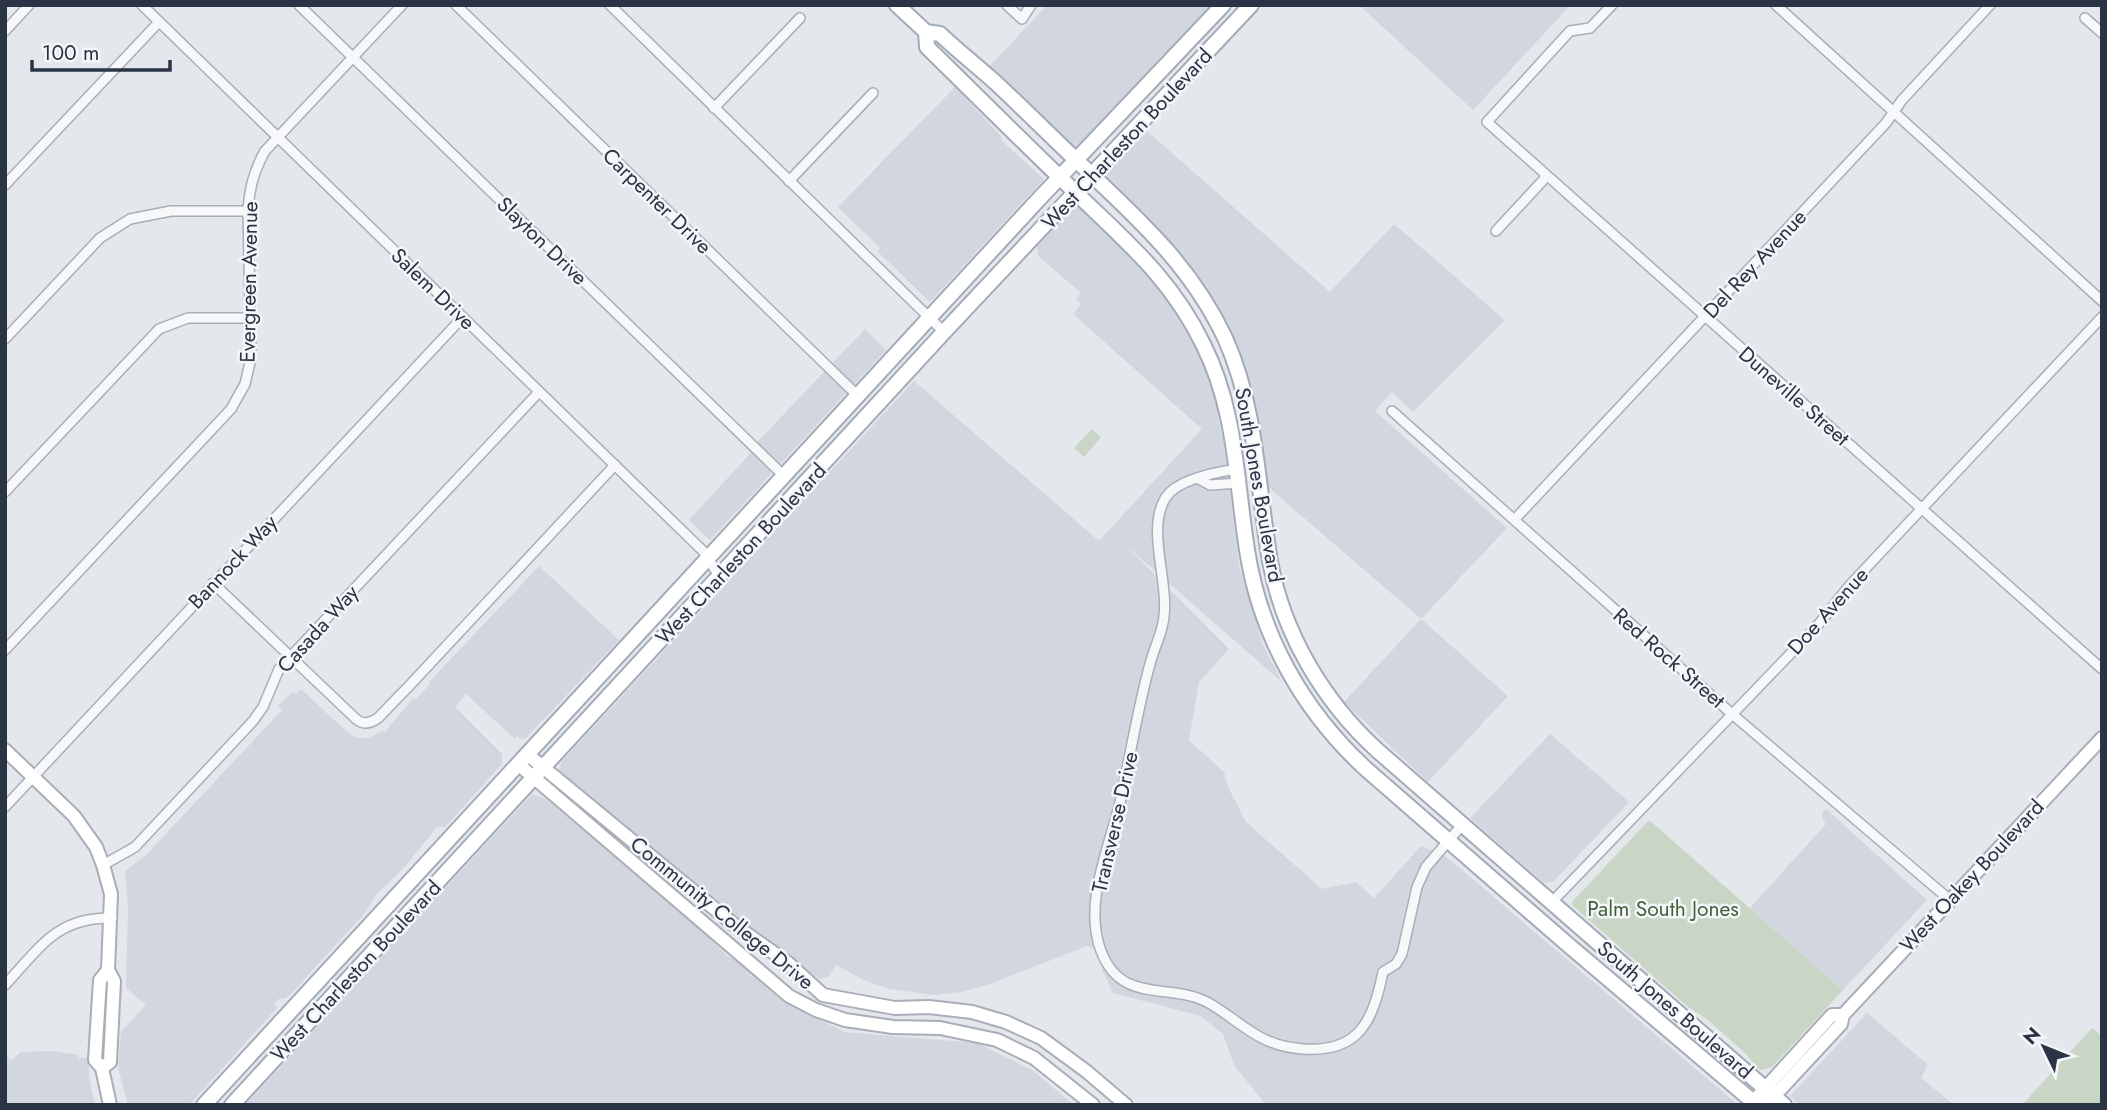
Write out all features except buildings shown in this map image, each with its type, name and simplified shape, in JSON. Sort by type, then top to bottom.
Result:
[{"type":"main road","name":"South Jones Boulevard","points":[[897,5],[926,33],[940,34],[1076,159],[1170,251],[1211,313],[1224,337],[1242,386],[1255,438],[1270,564],[1280,599],[1303,655],[1334,702],[1365,740],[1551,903],[1764,1101]]},
{"type":"main road","name":"West Charleston Boulevard","points":[[204,1105],[1076,159],[1223,5]]},
{"type":"main road","name":"West Charleston Boulevard","points":[[232,1105],[944,332],[1251,5]]},
{"type":"main road","name":"South Jones Boulevard","points":[[926,33],[927,47],[1139,252],[1184,308],[1204,345],[1229,416],[1236,452],[1247,553],[1266,624],[1288,672],[1316,715],[1352,756],[1448,840],[1764,1101]]},
{"type":"main road","points":[[860,425],[860,410],[879,373]]},
{"type":"main road","points":[[1236,452],[1259,473]]},
{"type":"main road","points":[[1239,476],[1245,474],[1250,485],[1261,494]]},
{"type":"main road","points":[[1316,715],[1334,702]]},
{"type":"street","points":[[5,31],[29,5]]},
{"type":"street","name":"Salem Drive","points":[[142,5],[709,557],[720,577]]},
{"type":"street","name":"Slayton Drive","points":[[299,5],[784,476]]},
{"type":"street","name":"Evergreen Avenue","points":[[5,650],[231,409],[245,384],[251,358],[248,211],[254,175],[265,151],[402,5]]},
{"type":"street","name":"Carpenter Drive","points":[[456,5],[858,396]]},
{"type":"street","points":[[610,5],[944,332]]},
{"type":"street","points":[[1007,5],[1022,19],[1031,5]]},
{"type":"street","name":"Duneville Street","points":[[1612,5],[1590,28],[1570,31],[1487,122],[2102,669]]},
{"type":"street","points":[[1776,5],[2102,301]]},
{"type":"street","name":"Del Rey Avenue","points":[[1515,519],[1886,123],[1902,100],[1990,5]]},
{"type":"street","points":[[715,108],[800,18]]},
{"type":"street","points":[[2085,18],[2102,33]]},
{"type":"street","points":[[5,185],[159,22]]},
{"type":"street","points":[[789,181],[873,93]]},
{"type":"street","points":[[1496,231],[1547,176]]},
{"type":"street","points":[[5,339],[100,238],[130,219],[171,211],[248,211]]},
{"type":"street","name":"Doe Avenue","points":[[1551,903],[1818,625],[1850,585],[2102,317]]},
{"type":"street","points":[[5,492],[159,329],[188,318],[249,318]]},
{"type":"street","name":"Bannock Way","points":[[5,807],[462,318]]},
{"type":"street","name":"Casada Way","points":[[103,865],[135,847],[253,721],[263,707],[275,676],[290,657],[539,392]]},
{"type":"street","name":"Red Rock Street","points":[[1392,411],[1732,714],[1950,900]]},
{"type":"street","points":[[213,583],[356,719],[366,723],[378,718],[615,465]]},
{"type":"street","name":"Transverse Drive","points":[[1239,476],[1209,473],[1183,483],[1173,489],[1158,518],[1166,604],[1098,883],[1095,932],[1108,966],[1129,984],[1146,990],[1203,1000],[1263,1039],[1297,1048],[1335,1047],[1356,1037],[1370,1018],[1383,972],[1396,964],[1402,954],[1417,887],[1426,867],[1462,825]]},
{"type":"street","points":[[1199,479],[1210,485],[1239,476]]},
{"type":"street","name":"West Oakey Boulevard","points":[[1764,1101],[1841,1024],[1843,1015],[2102,738]]},
{"type":"street","points":[[5,750],[85,830],[103,865],[111,894],[108,970],[114,981],[110,1062],[102,1069]]},
{"type":"street","name":"Community College Drive","points":[[522,759],[724,943],[746,958],[789,996],[816,1010],[845,1020],[893,1027],[940,1028],[997,1040],[1034,1058],[1093,1105]]},
{"type":"street","name":"Community College Drive","points":[[538,773],[788,963],[823,995],[895,1009],[929,1007],[972,1012],[1006,1022],[1041,1038],[1126,1105]]},
{"type":"street","points":[[5,985],[56,932],[83,919],[112,918]]},
{"type":"street","points":[[746,958],[759,943]]},
{"type":"street","points":[[108,970],[100,980],[95,1060],[102,1069],[110,1105]]},
{"type":"street","points":[[99,992],[103,1034],[111,1042]]},
{"type":"street","points":[[997,1040],[1006,1022]]},
{"type":"shaded area","points":[[1047,5],[1223,5],[1076,159],[987,69]]},
{"type":"shaded area","points":[[1359,5],[1566,5],[1568,8],[1473,110]]},
{"type":"shaded area","points":[[955,87],[1001,136],[1002,141],[1044,179],[930,302],[878,252],[880,248],[838,207]]},
{"type":"shaded area","points":[[1140,125],[1330,292],[1394,224],[1505,320],[1413,412],[1392,392],[1375,411],[1507,528],[1421,619],[1259,479],[1248,404],[1203,300],[1093,176]]},
{"type":"shaded area","points":[[1076,193],[1184,308],[1226,404],[1217,413],[1224,445],[1239,566],[1263,645],[1282,682],[1122,542],[1229,649],[1199,682],[1189,740],[1224,772],[1228,787],[1246,822],[1322,889],[1356,882],[1374,898],[1421,846],[1443,854],[1738,1105],[1266,1105],[1234,1065],[1223,1034],[1201,1016],[1113,993],[1103,972],[1099,951],[1087,946],[987,985],[961,992],[934,995],[889,989],[864,980],[836,965],[828,977],[819,979],[751,930],[561,778],[559,769],[562,761],[914,381],[1099,541],[1202,429],[1073,314],[1081,304],[1076,299],[1081,293],[1038,256],[1036,237]]},
{"type":"shaded area","points":[[865,329],[886,350],[710,540],[689,520],[748,456],[760,439]]},
{"type":"shaded area","points":[[539,566],[619,640],[526,738],[516,736],[515,739],[466,694],[455,707],[502,754],[502,764],[445,827],[437,827],[403,869],[375,896],[366,912],[289,996],[280,998],[274,1004],[277,1008],[189,1105],[128,1105],[118,1068],[121,1032],[146,1005],[126,988],[128,906],[125,871],[146,855],[282,710],[278,706],[292,692],[295,694],[301,689],[357,738],[368,738],[385,732],[413,698],[416,699]]},
{"type":"shaded area","points":[[1421,619],[1508,696],[1428,782],[1344,702]]},
{"type":"shaded area","points":[[1550,734],[1629,802],[1554,881],[1544,883],[1470,818]]},
{"type":"shaded area","points":[[532,794],[546,799],[780,999],[844,1032],[977,1043],[1032,1070],[1074,1105],[245,1105]]},
{"type":"shaded area","points":[[1826,809],[1927,900],[1843,990],[1750,908],[1826,824],[1822,813]]},
{"type":"shaded area","points":[[1867,1013],[1928,1065],[1921,1078],[1954,1105],[1800,1105],[1790,1096]]},
{"type":"shaded area","points":[[52,1051],[88,1058],[95,1105],[5,1105],[5,1056],[12,1060],[21,1052]]},
{"type":"green space","points":[[1092,429],[1101,437],[1084,457],[1074,448]]},
{"type":"green space","name":"Palm South Jones","points":[[1649,820],[1843,990],[1772,1067],[1762,1070],[1757,1068],[1746,1054],[1708,1020],[1687,1006],[1573,906],[1572,902]]},
{"type":"green space","points":[[2092,1028],[2102,1036],[2102,1105],[2022,1105]]}]
